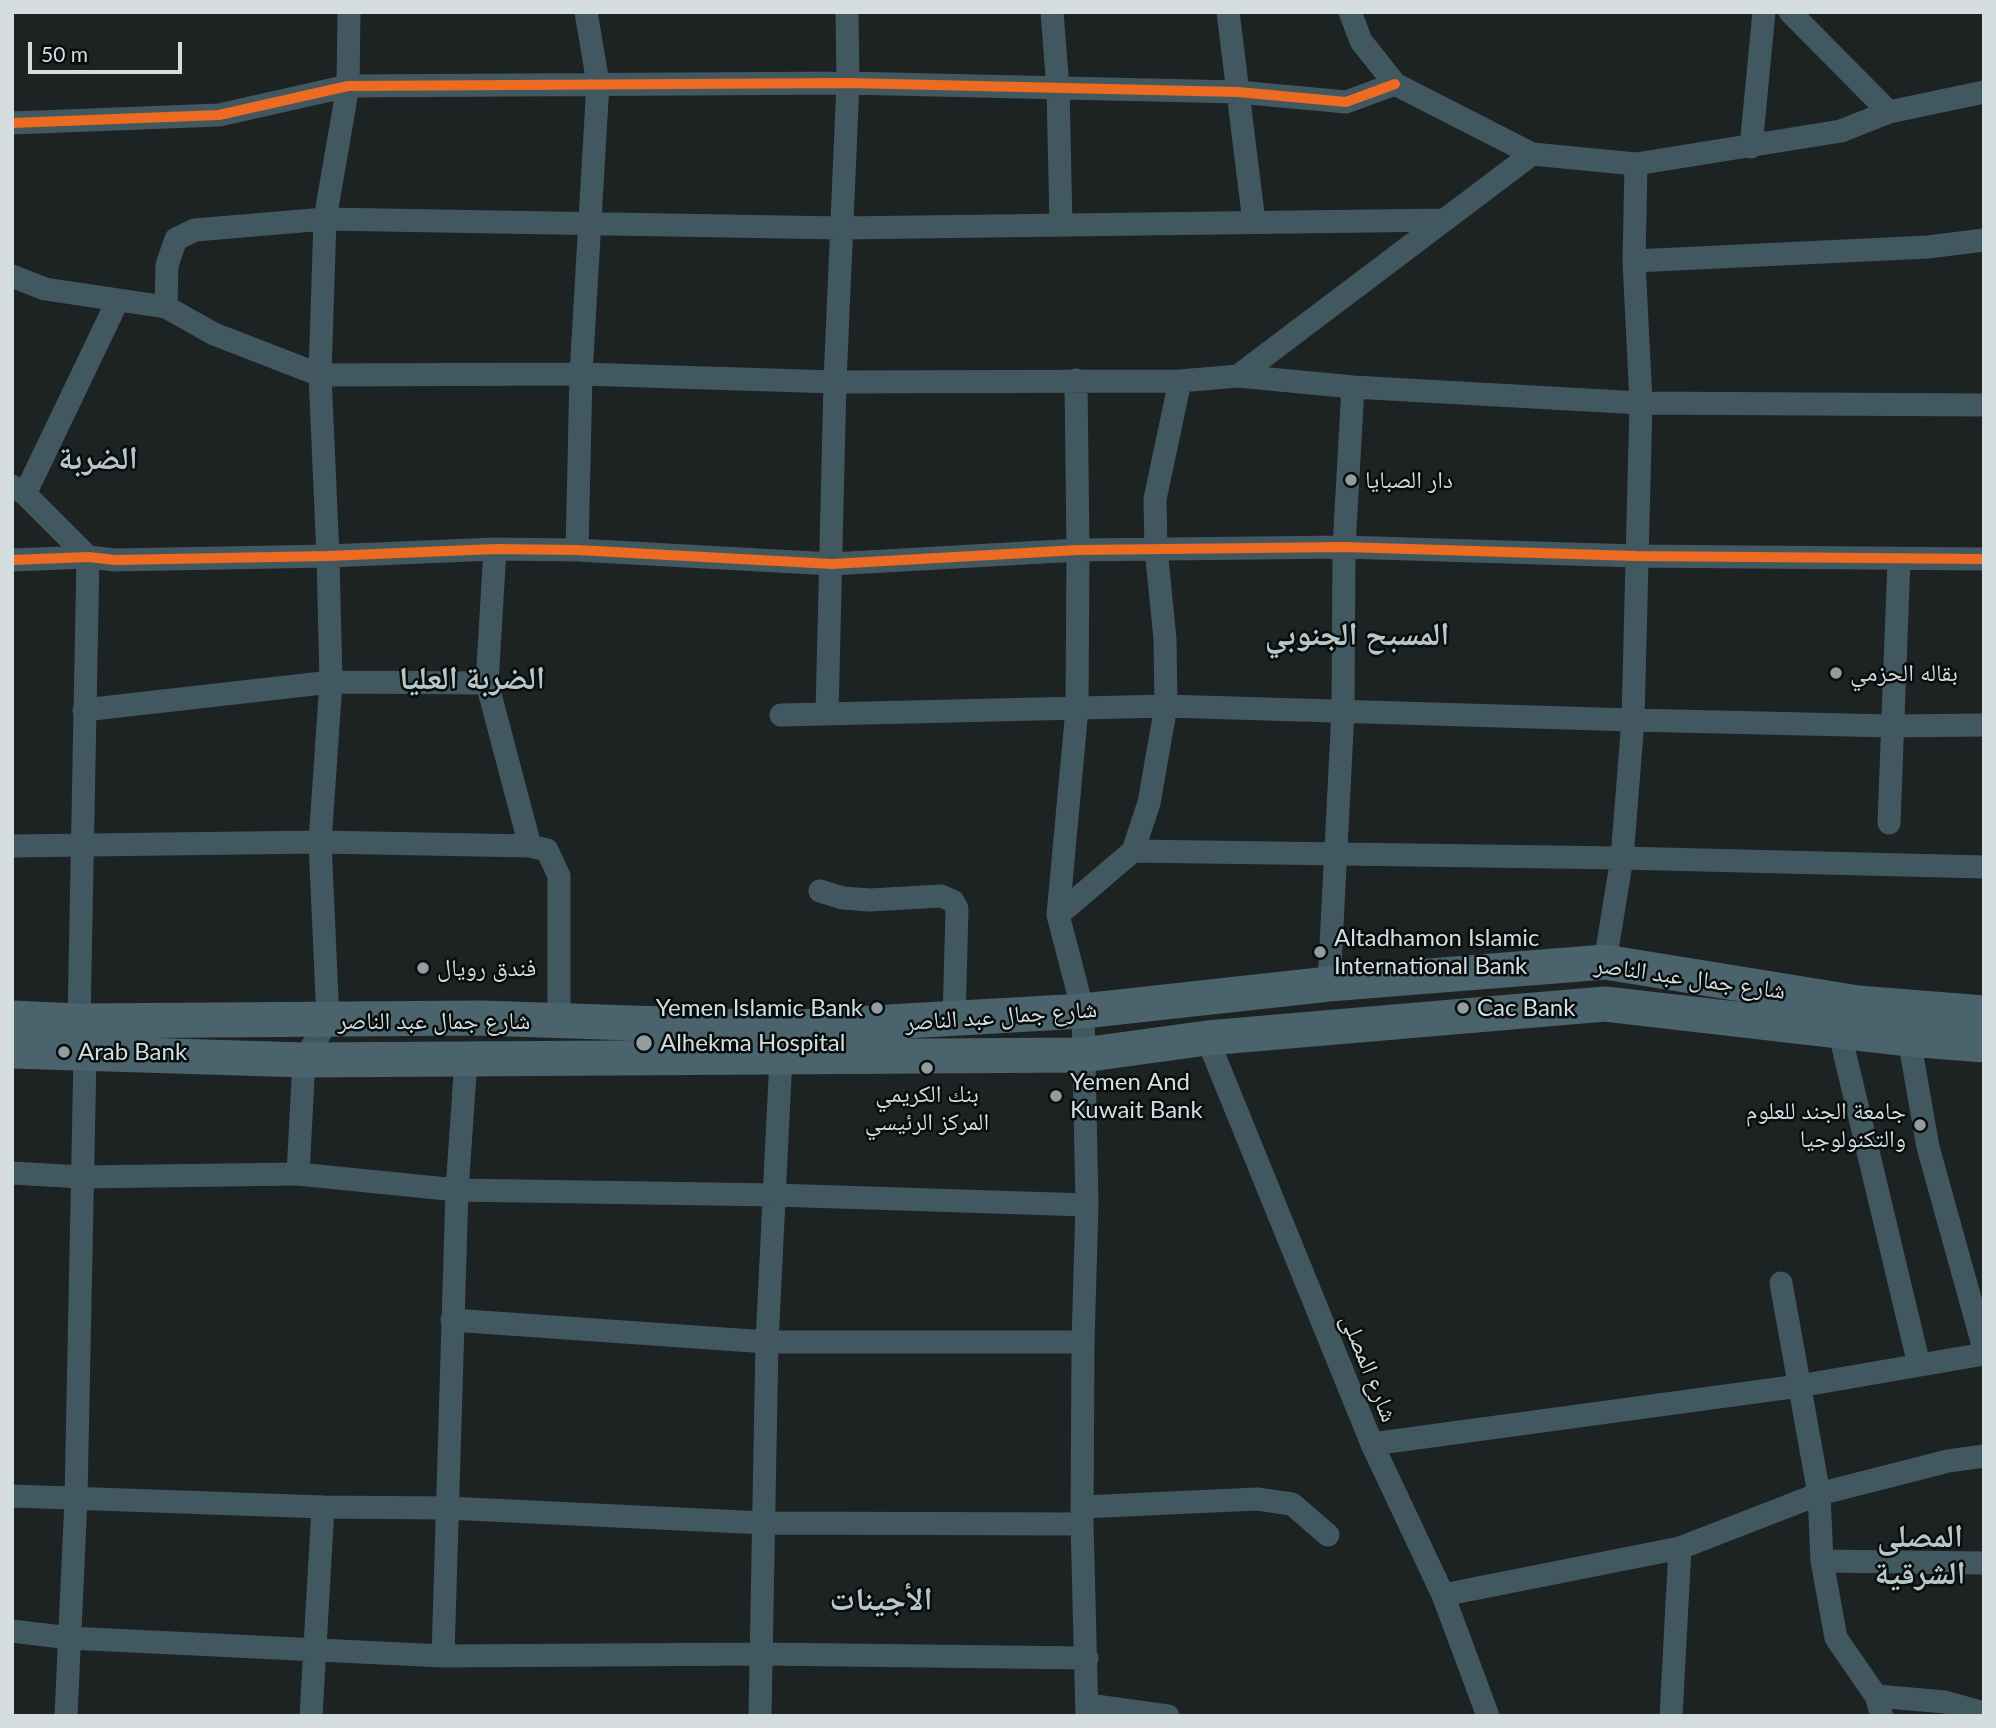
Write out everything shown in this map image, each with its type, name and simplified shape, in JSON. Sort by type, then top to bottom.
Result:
[{"type":"main road","name":"شارع جمال عبد الناصر","points":[[12,1051],[82,1038],[328,1020],[481,1018],[783,1028],[954,1020],[1083,1012],[1329,984],[1605,962],[1858,1003],[1984,1013]]},
{"type":"main road","name":"شارع جمال عبد الناصر","points":[[12,1018],[82,1038],[304,1060],[1083,1055],[1208,1038],[1605,1004],[1909,1039],[1984,1045]]},
{"type":"street","points":[[298,1174],[304,1060],[328,1020],[320,842],[331,682],[320,375],[325,219],[348,86],[349,12]]},
{"type":"street","points":[[577,550],[581,374],[598,83],[586,12]]},
{"type":"street","points":[[827,713],[835,382],[849,83],[847,12]]},
{"type":"street","points":[[1052,12],[1058,88],[1061,225]]},
{"type":"street","points":[[1228,12],[1254,222]]},
{"type":"street","points":[[1350,12],[1360,41],[1395,84],[1532,154],[1636,164],[1841,131],[1889,112],[1984,92]]},
{"type":"street","points":[[1751,147],[1763,12]]},
{"type":"street","points":[[1790,12],[1889,112]]},
{"type":"street","points":[[12,123],[219,115],[348,86],[849,83],[1238,92],[1346,102],[1395,84]]},
{"type":"street","points":[[1238,376],[1532,154]]},
{"type":"street","points":[[1605,962],[1622,858],[1633,720],[1641,403],[1634,261],[1636,164]]},
{"type":"street","points":[[166,307],[167,265],[176,239],[195,230],[325,219],[841,228],[1445,220]]},
{"type":"street","points":[[1634,261],[1928,247],[1984,240]]},
{"type":"street","points":[[12,276],[45,289],[166,307],[214,334],[320,375],[581,374],[835,382],[1180,381],[1238,376],[1353,387],[1641,403],[1984,405]]},
{"type":"street","points":[[66,1716],[76,1499],[82,846],[88,557],[19,490],[118,300]]},
{"type":"street","points":[[1076,380],[1077,709],[1058,915],[1083,1012],[1087,1205],[1082,1516],[1087,1711],[1168,1716]]},
{"type":"street","points":[[1058,915],[1133,851],[1149,803],[1166,706],[1165,639],[1156,549],[1155,499],[1180,381]]},
{"type":"street","points":[[1329,984],[1343,711],[1344,547],[1353,387]]},
{"type":"street","points":[[12,561],[88,557],[115,560],[328,556],[495,549],[577,550],[832,564],[1078,550],[1344,547],[1636,556],[1984,559]]},
{"type":"street","points":[[495,549],[487,683],[530,846]]},
{"type":"street","points":[[1889,823],[1899,559]]},
{"type":"street","points":[[84,710],[331,682],[487,683]]},
{"type":"street","points":[[781,715],[1166,706],[1891,726],[1984,725]]},
{"type":"street","points":[[12,846],[320,842],[530,846],[547,850],[559,876],[559,1022]]},
{"type":"street","points":[[1133,851],[1622,858],[1984,867]]},
{"type":"street","points":[[820,891],[842,898],[870,900],[941,896],[953,901],[957,909],[954,1020]]},
{"type":"street","points":[[1839,1030],[1919,1365]]},
{"type":"street","name":"شارع المصلى","points":[[1208,1038],[1371,1444],[1443,1595],[1488,1716]]},
{"type":"street","points":[[1371,1444],[1799,1386],[1984,1351],[1928,1146],[1909,1039]]},
{"type":"street","points":[[760,1716],[767,1342],[781,1057]]},
{"type":"street","points":[[443,1656],[457,1190],[466,1060]]},
{"type":"street","points":[[12,1174],[81,1177],[298,1174],[457,1190],[775,1195],[1087,1205]]},
{"type":"street","points":[[1781,1283],[1819,1494],[1822,1561],[1836,1638],[1879,1706],[1945,1702],[1984,1713]]},
{"type":"street","points":[[452,1320],[767,1342],[1083,1342]]},
{"type":"street","points":[[1443,1595],[1680,1548],[1819,1494],[1948,1461],[1984,1456]]},
{"type":"street","points":[[12,1496],[323,1507],[447,1508],[765,1523],[1082,1516],[1257,1499],[1292,1504],[1328,1535]]},
{"type":"street","points":[[311,1716],[323,1507]]},
{"type":"street","points":[[1671,1716],[1680,1548]]},
{"type":"street","points":[[1822,1561],[1984,1563]]},
{"type":"street","points":[[12,1631],[70,1638],[443,1656],[762,1654],[1087,1658]]},
{"type":"cycle path","points":[[12,123],[219,115],[348,86],[848,83],[1238,92],[1346,102],[1395,84]]},
{"type":"cycle path","points":[[12,560],[328,556],[495,549],[577,550],[832,564],[1078,550],[1344,547],[1636,556],[1984,559]]},
{"type":"place","name":"دار الصبايا","points":[[1351,480]]},
{"type":"place","name":"بقاله الحزمي","points":[[1836,673]]},
{"type":"place","name":"Altadhamon Islamic International Bank","points":[[1320,952]]},
{"type":"place","name":"فندق رويال","points":[[423,968]]},
{"type":"place","name":"Yemen Islamic Bank","points":[[877,1008]]},
{"type":"place","name":"Cac Bank","points":[[1463,1008]]},
{"type":"place","name":"Alhekma Hospital","points":[[644,1043]]},
{"type":"place","name":"Arab Bank","points":[[64,1052]]},
{"type":"place","name":"بنك الكريمي المركز الرئيسي","points":[[927,1068]]},
{"type":"place","name":"Yemen And Kuwait Bank","points":[[1056,1096]]},
{"type":"place","name":"جامعة الجند للعلوم والتكنولوجيا","points":[[1920,1125]]},
{"type":"district","name":"الضربة","points":[[98,459]]},
{"type":"district","name":"المسبح الجنوبي","points":[[1357,635]]},
{"type":"district","name":"الضربة العليا","points":[[472,679]]},
{"type":"district","name":"المصلى الشرقية","points":[[1920,1556]]},
{"type":"district","name":"الأجينات","points":[[881,1600]]}]
